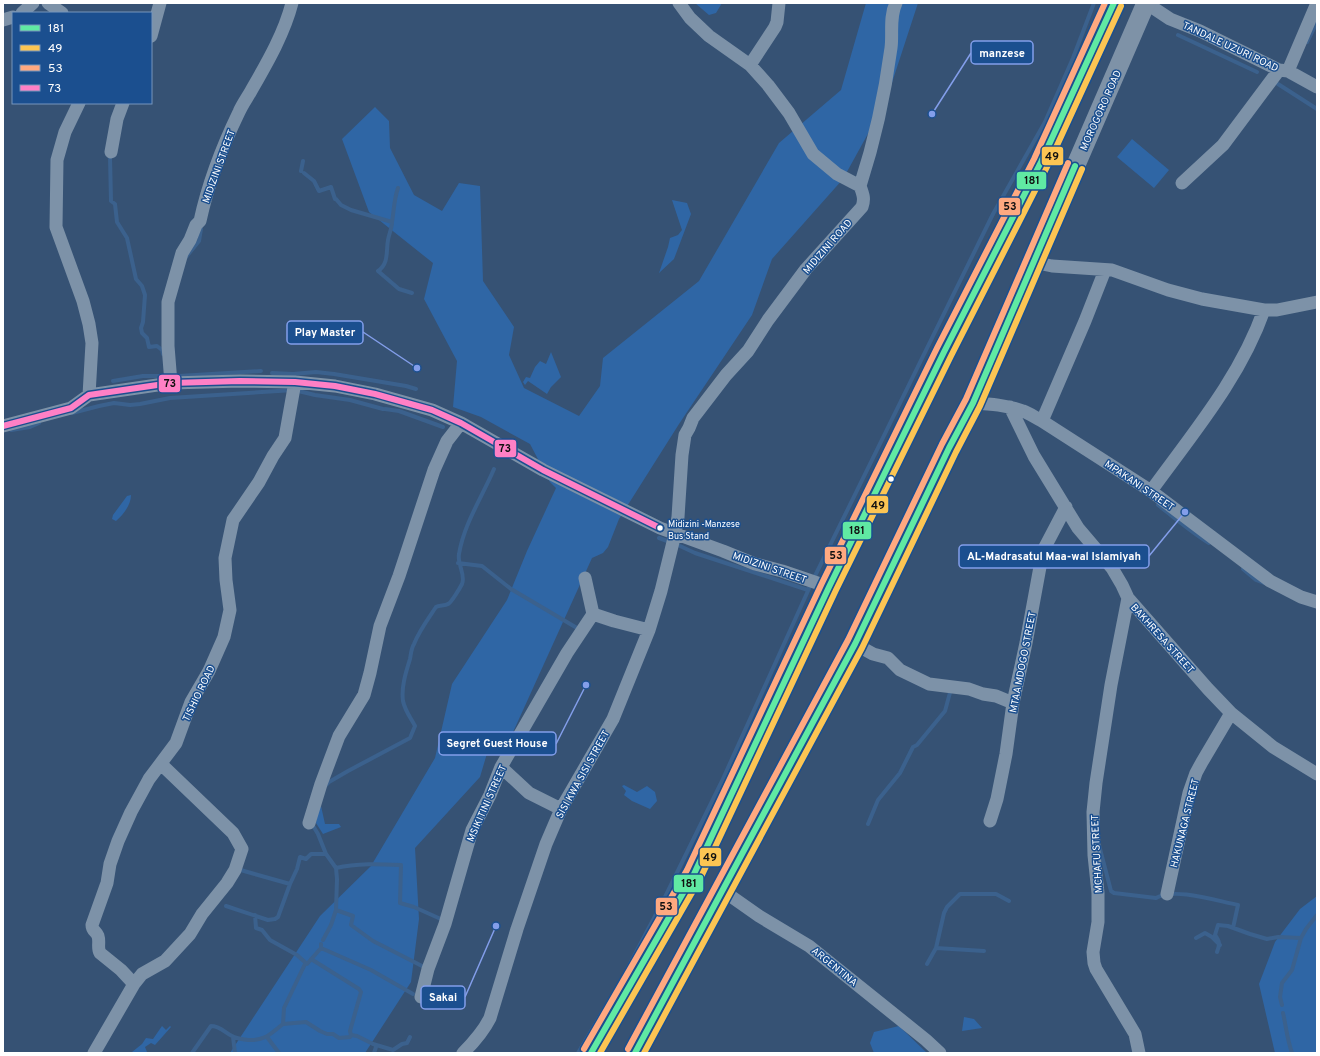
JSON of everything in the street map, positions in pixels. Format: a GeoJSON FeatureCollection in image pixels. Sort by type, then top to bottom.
{"type":"FeatureCollection","features":[{"type":"Feature","properties":{"kind":"highway"},"geometry":{"type":"LineString","coordinates":[[591,1053],[694,874],[829,587],[944,352],[1041,162],[1114,3]]}},
{"type":"Feature","properties":{"kind":"highway","name":"MOROGORO ROAD"},"geometry":{"type":"LineString","coordinates":[[635,1053],[855,644],[960,426],[973,403],[1146,3]]}},
{"type":"Feature","properties":{"kind":"street"},"geometry":{"type":"LineString","coordinates":[[23,12],[32,3]]}},
{"type":"Feature","properties":{"kind":"street"},"geometry":{"type":"LineString","coordinates":[[48,3],[61,12]]}},
{"type":"Feature","properties":{"kind":"street"},"geometry":{"type":"LineString","coordinates":[[152,32],[160,3]]}},
{"type":"Feature","properties":{"kind":"street","name":"MIDIZINI STREET"},"geometry":{"type":"LineString","coordinates":[[171,383],[168,346],[168,302],[182,253],[190,240],[196,225],[200,221],[209,186],[233,125],[269,58],[288,18],[292,3]]}},
{"type":"Feature","properties":{"kind":"street"},"geometry":{"type":"LineString","coordinates":[[679,3],[690,18],[709,36],[750,65],[768,85],[780,100],[814,154],[837,174],[860,186],[867,166],[881,108],[891,48],[893,10],[896,3]]}},
{"type":"Feature","properties":{"kind":"street"},"geometry":{"type":"LineString","coordinates":[[750,65],[775,27],[779,3]]}},
{"type":"Feature","properties":{"kind":"street","name":"TANDALE UZURI ROAD"},"geometry":{"type":"LineString","coordinates":[[1146,3],[1170,19],[1317,87]]}},
{"type":"Feature","properties":{"kind":"street"},"geometry":{"type":"LineString","coordinates":[[1182,183],[1223,145],[1283,71],[1317,3]]}},
{"type":"Feature","properties":{"kind":"street"},"geometry":{"type":"LineString","coordinates":[[78,104],[64,132],[57,160],[56,227],[83,301],[89,324],[92,343],[89,395]]}},
{"type":"Feature","properties":{"kind":"street"},"geometry":{"type":"LineString","coordinates":[[111,152],[117,120],[123,104]]}},
{"type":"Feature","properties":{"kind":"street","name":"MIDIZINI ROAD"},"geometry":{"type":"LineString","coordinates":[[675,534],[678,517],[682,455],[685,435],[694,418],[726,374],[748,351],[768,320],[806,269],[862,207],[864,195],[860,186]]}},
{"type":"Feature","properties":{"kind":"street"},"geometry":{"type":"LineString","coordinates":[[1033,262],[1052,266],[1112,270],[1168,290],[1202,299],[1264,310],[1283,309],[1317,302]]}},
{"type":"Feature","properties":{"kind":"street"},"geometry":{"type":"LineString","coordinates":[[1042,421],[1105,270]]}},
{"type":"Feature","properties":{"kind":"street"},"geometry":{"type":"LineString","coordinates":[[1151,491],[1213,408],[1239,365],[1256,332],[1264,310]]}},
{"type":"Feature","properties":{"kind":"street","name":"MIDIZINI STREET"},"geometry":{"type":"LineString","coordinates":[[3,426],[70,408],[89,395],[171,383],[240,381],[295,382],[335,386],[375,394],[432,410],[461,423],[549,473],[652,524],[755,564],[782,571],[829,587]]}},
{"type":"Feature","properties":{"kind":"street","name":"TISHIO ROAD"},"geometry":{"type":"LineString","coordinates":[[134,984],[121,970],[100,953],[98,950],[98,937],[92,929],[92,925],[107,882],[110,864],[131,812],[149,779],[176,743],[191,702],[209,671],[224,637],[230,610],[225,558],[234,520],[259,482],[272,456],[285,438],[295,382]]}},
{"type":"Feature","properties":{"kind":"street","name":"MPAKANI STREET"},"geometry":{"type":"LineString","coordinates":[[973,403],[1010,407],[1024,411],[1042,421],[1151,491],[1270,581],[1301,597],[1317,602]]}},
{"type":"Feature","properties":{"kind":"street","name":"BAKHRESA STREET"},"geometry":{"type":"LineString","coordinates":[[1010,407],[1034,456],[1078,528],[1112,568],[1128,598],[1231,713],[1273,747],[1317,774]]}},
{"type":"Feature","properties":{"kind":"street"},"geometry":{"type":"LineString","coordinates":[[309,823],[339,736],[364,694],[380,626],[402,569],[434,470],[447,441],[461,423]]}},
{"type":"Feature","properties":{"kind":"street","name":"MTAA MDOGO STREET"},"geometry":{"type":"LineString","coordinates":[[990,821],[997,799],[1013,703],[1042,556],[1045,547],[1066,507]]}},
{"type":"Feature","properties":{"kind":"street","name":"SISI KWA SISI STREET"},"geometry":{"type":"LineString","coordinates":[[463,1053],[480,1036],[490,1018],[517,929],[530,895],[546,844],[561,809],[613,719],[649,630],[661,591],[675,534]]}},
{"type":"Feature","properties":{"kind":"street"},"geometry":{"type":"LineString","coordinates":[[585,578],[593,614],[649,630]]}},
{"type":"Feature","properties":{"kind":"street","name":"MCHAFU STREET"},"geometry":{"type":"LineString","coordinates":[[1128,598],[1111,685],[1093,812],[1094,855],[1098,893],[1098,922],[1093,952],[1096,969],[1135,1034],[1139,1053]]}},
{"type":"Feature","properties":{"kind":"street","name":"MSIKITINI STREET"},"geometry":{"type":"LineString","coordinates":[[421,997],[428,969],[445,924],[472,830],[490,795],[501,768],[567,653],[593,614]]}},
{"type":"Feature","properties":{"kind":"street"},"geometry":{"type":"LineString","coordinates":[[855,644],[873,654],[888,658],[900,670],[930,684],[969,689],[983,694],[996,696],[1013,703]]}},
{"type":"Feature","properties":{"kind":"street","name":"HAKUNAGA STREET"},"geometry":{"type":"LineString","coordinates":[[1167,894],[1191,787],[1202,762],[1231,713]]}},
{"type":"Feature","properties":{"kind":"street"},"geometry":{"type":"LineString","coordinates":[[94,1053],[134,984],[142,974],[165,961],[190,934],[202,914],[227,883],[235,870],[242,849],[233,833],[161,764]]}},
{"type":"Feature","properties":{"kind":"street"},"geometry":{"type":"LineString","coordinates":[[501,768],[530,793],[561,809]]}},
{"type":"Feature","properties":{"kind":"street","name":"ARGENTINA"},"geometry":{"type":"LineString","coordinates":[[722,890],[759,916],[809,946],[926,1040],[940,1053]]}},
{"type":"Feature","properties":{"kind":"shaded area"},"geometry":{"type":"Polygon","coordinates":[[[695,3],[722,3],[716,13],[709,15],[695,3]]]}},
{"type":"Feature","properties":{"kind":"shaded area"},"geometry":{"type":"Polygon","coordinates":[[[866,3],[918,3],[886,101],[843,179],[772,259],[752,315],[679,424],[619,519],[608,547],[603,553],[592,558],[509,741],[491,740],[480,777],[415,848],[419,919],[411,982],[365,1053],[230,1053],[320,916],[371,866],[435,758],[452,684],[507,600],[527,551],[556,488],[550,482],[530,444],[481,417],[453,407],[457,361],[424,299],[433,263],[369,212],[342,139],[375,107],[389,121],[390,148],[414,195],[442,211],[459,183],[480,186],[483,281],[514,327],[509,355],[524,388],[579,416],[600,386],[603,358],[699,281],[779,143],[841,90],[866,3]]]}},
{"type":"Feature","properties":{"kind":"shaded area"},"geometry":{"type":"Polygon","coordinates":[[[1132,139],[1169,170],[1154,188],[1117,157],[1132,139]]]}},
{"type":"Feature","properties":{"kind":"shaded area"},"geometry":{"type":"Polygon","coordinates":[[[672,200],[687,203],[691,214],[674,259],[659,273],[670,238],[678,235],[682,230],[672,200]]]}},
{"type":"Feature","properties":{"kind":"shaded area"},"geometry":{"type":"Polygon","coordinates":[[[551,352],[561,377],[551,387],[547,394],[528,381],[525,385],[523,382],[526,377],[530,378],[535,367],[540,361],[546,364],[551,352]]]}},
{"type":"Feature","properties":{"kind":"shaded area"},"geometry":{"type":"Polygon","coordinates":[[[131,495],[130,502],[124,513],[116,521],[112,519],[113,515],[127,496],[131,495]]]}},
{"type":"Feature","properties":{"kind":"shaded area"},"geometry":{"type":"Polygon","coordinates":[[[624,785],[637,792],[647,786],[655,792],[657,801],[650,809],[632,801],[624,795],[626,791],[622,786],[624,785]]]}},
{"type":"Feature","properties":{"kind":"shaded area"},"geometry":{"type":"Polygon","coordinates":[[[319,797],[325,824],[339,824],[341,827],[323,834],[316,823],[319,797]]]}},
{"type":"Feature","properties":{"kind":"shaded area"},"geometry":{"type":"Polygon","coordinates":[[[1317,896],[1317,1053],[1275,1053],[1259,984],[1275,942],[1300,909],[1317,896]]]}},
{"type":"Feature","properties":{"kind":"shaded area"},"geometry":{"type":"Polygon","coordinates":[[[964,1017],[974,1019],[982,1028],[962,1031],[964,1017]]]}},
{"type":"Feature","properties":{"kind":"shaded area"},"geometry":{"type":"Polygon","coordinates":[[[162,1026],[166,1030],[170,1026],[171,1027],[155,1045],[151,1043],[145,1047],[147,1052],[132,1052],[142,1044],[146,1038],[153,1039],[162,1026]]]}},
{"type":"Feature","properties":{"kind":"shaded area"},"geometry":{"type":"Polygon","coordinates":[[[899,1026],[927,1053],[874,1053],[870,1043],[874,1032],[899,1026]]]}},
{"type":"Feature","properties":{"kind":"waterway"},"geometry":{"type":"LineString","coordinates":[[578,1053],[622,979],[665,897],[722,781],[812,582],[993,214],[1045,122],[1073,58],[1094,3]]}},
{"type":"Feature","properties":{"kind":"waterway"},"geometry":{"type":"LineString","coordinates":[[1307,42],[1317,22]]}},
{"type":"Feature","properties":{"kind":"waterway"},"geometry":{"type":"LineString","coordinates":[[1178,35],[1257,72]]}},
{"type":"Feature","properties":{"kind":"waterway"},"geometry":{"type":"LineString","coordinates":[[1278,84],[1317,109]]}},
{"type":"Feature","properties":{"kind":"waterway"},"geometry":{"type":"LineString","coordinates":[[108,153],[110,157],[111,201],[115,204],[117,222],[127,238],[136,279],[142,286],[145,295],[143,322],[141,328],[142,333],[147,338],[149,347],[157,346],[162,350],[163,354]]}},
{"type":"Feature","properties":{"kind":"waterway"},"geometry":{"type":"LineString","coordinates":[[301,171],[303,161]]}},
{"type":"Feature","properties":{"kind":"waterway"},"geometry":{"type":"LineString","coordinates":[[304,173],[314,181],[319,191],[331,187],[335,199],[341,205],[351,210],[392,222]]}},
{"type":"Feature","properties":{"kind":"waterway"},"geometry":{"type":"LineString","coordinates":[[398,188],[386,257],[384,265],[378,271],[399,289],[412,293]]}},
{"type":"Feature","properties":{"kind":"waterway"},"geometry":{"type":"LineString","coordinates":[[186,257],[199,241],[201,229]]}},
{"type":"Feature","properties":{"kind":"waterway"},"geometry":{"type":"LineString","coordinates":[[173,374],[179,376],[261,371]]}},
{"type":"Feature","properties":{"kind":"waterway"},"geometry":{"type":"LineString","coordinates":[[272,373],[293,374],[316,372],[406,386],[416,389]]}},
{"type":"Feature","properties":{"kind":"waterway"},"geometry":{"type":"LineString","coordinates":[[113,381],[143,376],[167,376],[166,375]]}},
{"type":"Feature","properties":{"kind":"waterway"},"geometry":{"type":"LineString","coordinates":[[72,413],[114,403],[130,405],[170,398],[294,390],[315,395],[350,400],[383,409]]}},
{"type":"Feature","properties":{"kind":"waterway"},"geometry":{"type":"LineString","coordinates":[[385,409],[399,411],[443,427]]}},
{"type":"Feature","properties":{"kind":"waterway"},"geometry":{"type":"LineString","coordinates":[[11,430],[30,427],[39,423]]}},
{"type":"Feature","properties":{"kind":"waterway"},"geometry":{"type":"LineString","coordinates":[[326,785],[348,771],[410,738],[415,726],[404,705],[403,690],[412,648],[421,630],[436,607],[447,605],[462,584],[463,577],[459,562],[461,543],[469,521],[494,469]]}},
{"type":"Feature","properties":{"kind":"waterway"},"geometry":{"type":"LineString","coordinates":[[1158,505],[1189,530],[1209,543]]}},
{"type":"Feature","properties":{"kind":"waterway"},"geometry":{"type":"LineString","coordinates":[[659,538],[670,543]]}},
{"type":"Feature","properties":{"kind":"waterway"},"geometry":{"type":"LineString","coordinates":[[680,546],[695,553],[808,590]]}},
{"type":"Feature","properties":{"kind":"waterway"},"geometry":{"type":"LineString","coordinates":[[458,563],[482,566],[511,589],[577,628]]}},
{"type":"Feature","properties":{"kind":"waterway"},"geometry":{"type":"LineString","coordinates":[[1243,569],[1256,580],[1264,583]]}},
{"type":"Feature","properties":{"kind":"waterway"},"geometry":{"type":"LineString","coordinates":[[868,824],[878,800],[900,773],[913,747],[917,745],[945,711],[951,689]]}},
{"type":"Feature","properties":{"kind":"waterway"},"geometry":{"type":"LineString","coordinates":[[312,824],[318,834],[326,854],[336,868],[336,910],[331,925],[323,940]]}},
{"type":"Feature","properties":{"kind":"waterway"},"geometry":{"type":"LineString","coordinates":[[1099,845],[1111,891],[1114,893],[1156,898],[1164,895],[1184,894],[1238,905],[1233,928]]}},
{"type":"Feature","properties":{"kind":"waterway"},"geometry":{"type":"LineString","coordinates":[[237,869],[290,884],[297,869],[300,857],[306,859],[311,854],[326,854]]}},
{"type":"Feature","properties":{"kind":"waterway"},"geometry":{"type":"LineString","coordinates":[[336,868],[376,864],[401,865],[400,903],[414,907],[443,920]]}},
{"type":"Feature","properties":{"kind":"waterway"},"geometry":{"type":"LineString","coordinates":[[226,906],[268,920],[275,919],[278,917],[290,884]]}},
{"type":"Feature","properties":{"kind":"waterway"},"geometry":{"type":"LineString","coordinates":[[927,964],[936,948],[944,913],[947,907],[960,894],[996,894],[1009,901]]}},
{"type":"Feature","properties":{"kind":"waterway"},"geometry":{"type":"LineString","coordinates":[[336,910],[353,916],[351,925],[373,941],[422,966]]}},
{"type":"Feature","properties":{"kind":"waterway"},"geometry":{"type":"LineString","coordinates":[[255,915],[256,928],[262,930],[270,940],[297,955],[307,964]]}},
{"type":"Feature","properties":{"kind":"waterway"},"geometry":{"type":"LineString","coordinates":[[1282,1005],[1280,997],[1282,983],[1292,970],[1301,938],[1317,915]]}},
{"type":"Feature","properties":{"kind":"waterway"},"geometry":{"type":"LineString","coordinates":[[1217,952],[1219,943],[1215,935],[1218,925],[1228,926],[1267,939],[1278,937],[1301,938]]}},
{"type":"Feature","properties":{"kind":"waterway"},"geometry":{"type":"LineString","coordinates":[[1196,938],[1205,933],[1212,937],[1220,945]]}},
{"type":"Feature","properties":{"kind":"waterway"},"geometry":{"type":"LineString","coordinates":[[192,1053],[211,1026],[219,1028],[236,1038],[254,1040],[271,1034],[283,1024],[284,1008],[305,964],[307,964],[321,948],[321,944]]}},
{"type":"Feature","properties":{"kind":"waterway"},"geometry":{"type":"LineString","coordinates":[[321,948],[371,970],[413,994]]}},
{"type":"Feature","properties":{"kind":"waterway"},"geometry":{"type":"LineString","coordinates":[[936,948],[984,951]]}},
{"type":"Feature","properties":{"kind":"waterway"},"geometry":{"type":"LineString","coordinates":[[311,959],[359,989],[361,992],[350,1031],[351,1035],[393,1050],[402,1044],[407,1043],[410,1037]]}},
{"type":"Feature","properties":{"kind":"waterway"},"geometry":{"type":"LineString","coordinates":[[1283,1013],[1292,1053]]}},
{"type":"Feature","properties":{"kind":"waterway"},"geometry":{"type":"LineString","coordinates":[[283,1024],[306,1022],[320,1031],[327,1034],[333,1034],[339,1038],[350,1037],[351,1035]]}},
{"type":"Feature","properties":{"kind":"waterway"},"geometry":{"type":"LineString","coordinates":[[233,1037],[235,1053]]}},
{"type":"Feature","properties":{"kind":"waterway"},"geometry":{"type":"LineString","coordinates":[[267,1037],[279,1053]]}},
{"type":"Feature","properties":{"kind":"waterway"},"geometry":{"type":"LineString","coordinates":[[374,1053],[376,1047]]}},
{"type":"Feature","properties":{"kind":"transit line","name":"53"},"geometry":{"type":"LineString","coordinates":[[584,1049],[687,870],[822,583],[937,348],[1034,159],[1105,3]]}},
{"type":"Feature","properties":{"kind":"transit line","name":"181"},"geometry":{"type":"LineString","coordinates":[[591,1053],[694,874],[829,587],[944,352],[1041,162],[1114,3]]}},
{"type":"Feature","properties":{"kind":"transit line","name":"49"},"geometry":{"type":"LineString","coordinates":[[600,1053],[701,877],[836,590],[951,356],[1048,165],[1121,6]]}},
{"type":"Feature","properties":{"kind":"transit line","name":"53"},"geometry":{"type":"LineString","coordinates":[[628,1049],[848,640],[942,444],[966,399],[1068,163]]}},
{"type":"Feature","properties":{"kind":"transit line","name":"181"},"geometry":{"type":"LineString","coordinates":[[635,1053],[855,644],[949,448],[973,403],[1075,166]]}},
{"type":"Feature","properties":{"kind":"transit line","name":"49"},"geometry":{"type":"LineString","coordinates":[[644,1053],[862,648],[956,452],[980,406],[1082,169]]}},
{"type":"Feature","properties":{"kind":"transit line","name":"73"},"geometry":{"type":"LineString","coordinates":[[3,426],[71,408],[89,395],[171,383],[240,381],[295,382],[335,386],[375,394],[432,410],[461,423],[543,470],[660,528]]}},
{"type":"Feature","properties":{"kind":"place","name":"manzese"},"geometry":{"type":"Point","coordinates":[932,114]}},
{"type":"Feature","properties":{"kind":"place","name":"Play Master"},"geometry":{"type":"Point","coordinates":[417,368]}},
{"type":"Feature","properties":{"kind":"place","name":"AL-Madrasatul Maa-wal Islamiyah"},"geometry":{"type":"Point","coordinates":[1185,512]}},
{"type":"Feature","properties":{"kind":"place","name":"Midizini -Manzese Bus Stand"},"geometry":{"type":"Point","coordinates":[660,528]}},
{"type":"Feature","properties":{"kind":"place","name":"Segret Guest House"},"geometry":{"type":"Point","coordinates":[586,685]}},
{"type":"Feature","properties":{"kind":"place","name":"Sakai"},"geometry":{"type":"Point","coordinates":[496,926]}}]}
